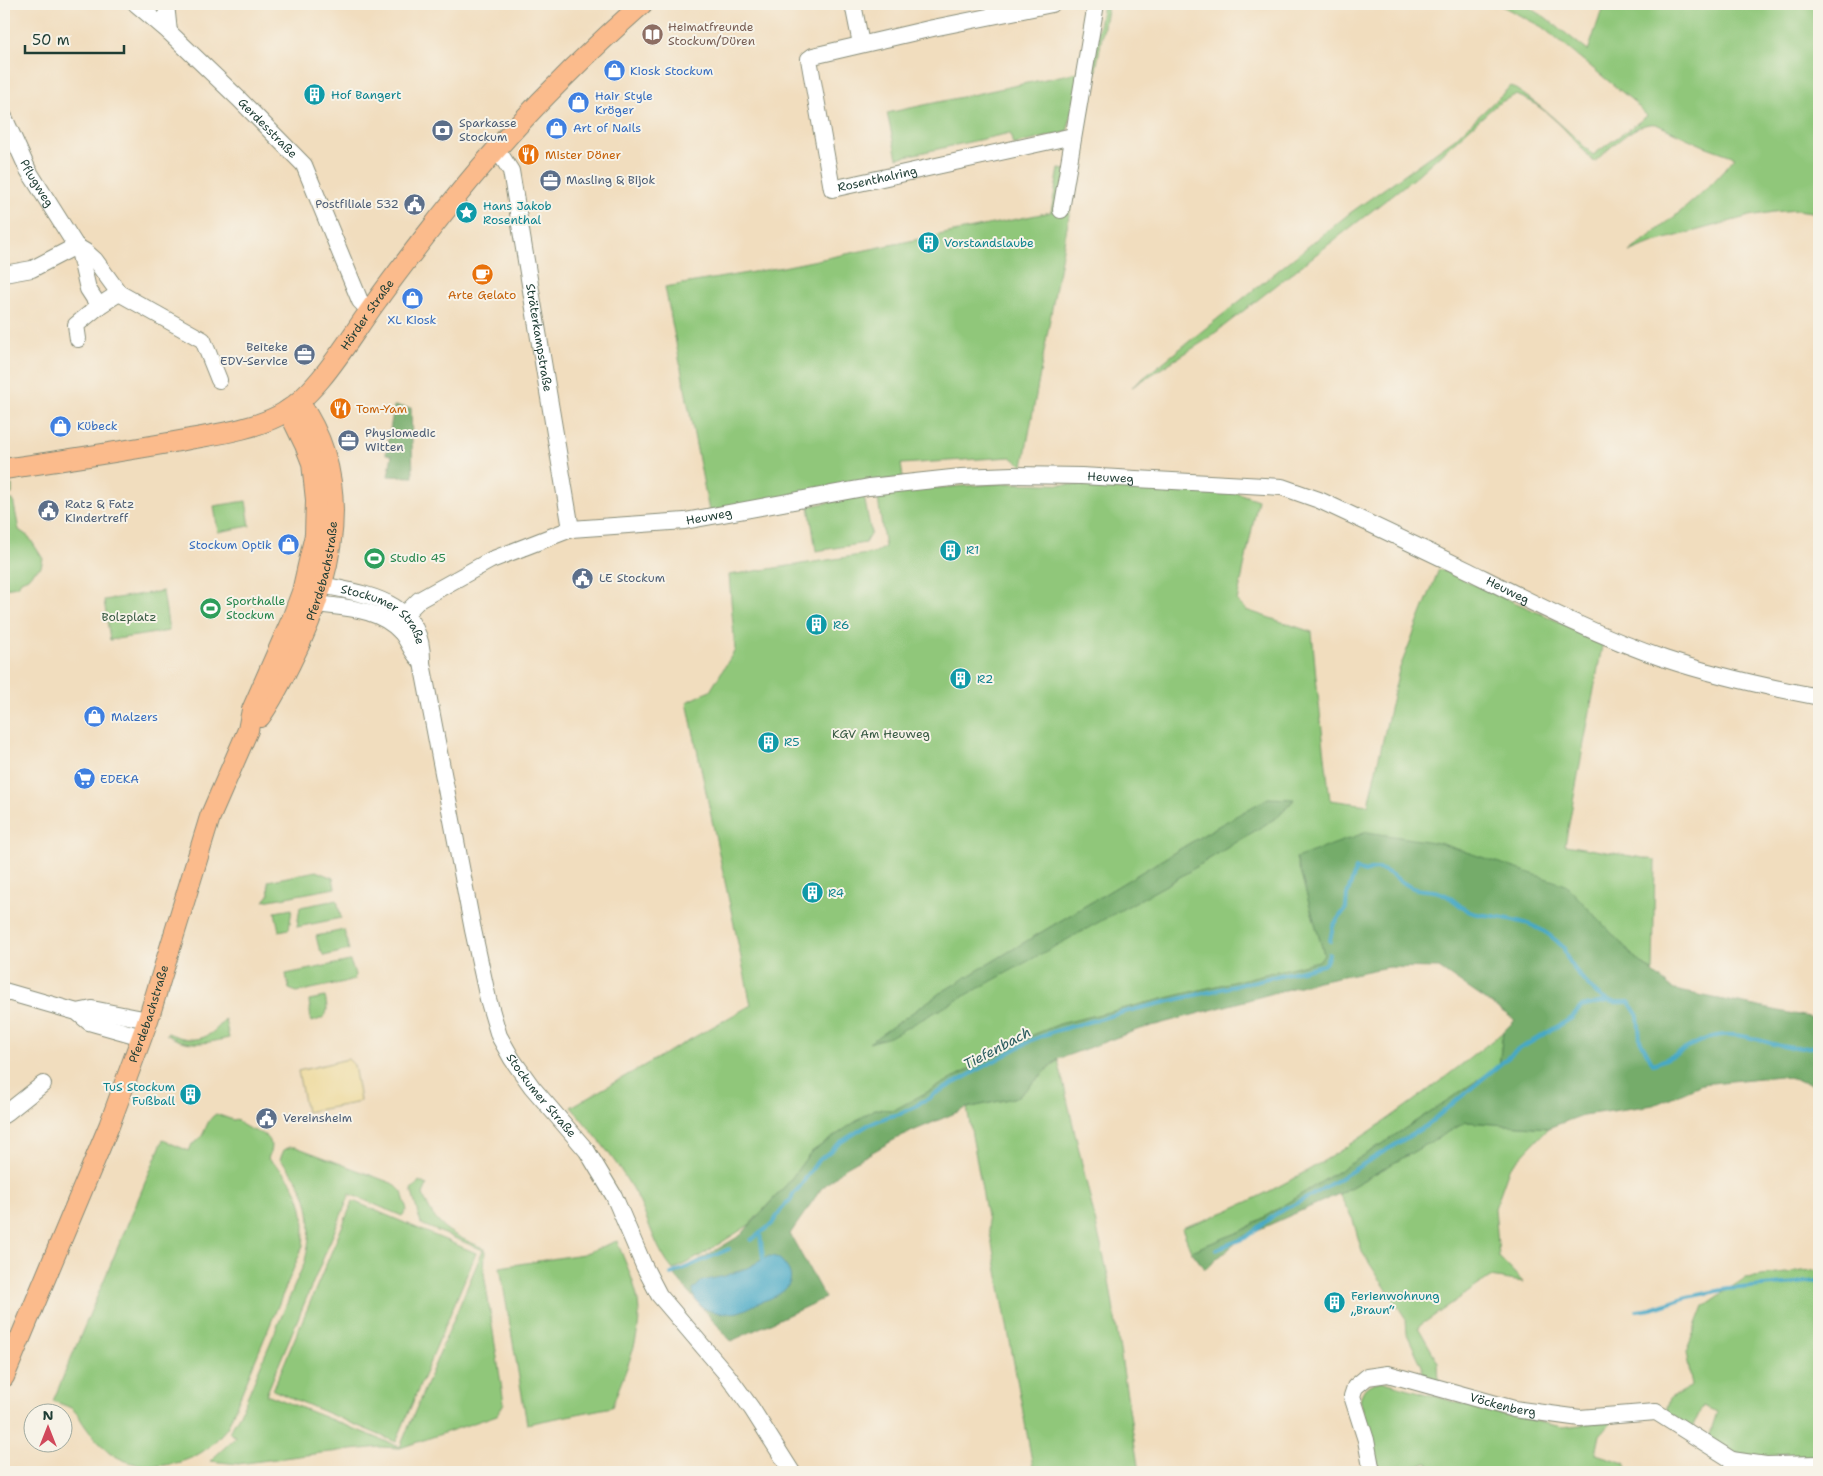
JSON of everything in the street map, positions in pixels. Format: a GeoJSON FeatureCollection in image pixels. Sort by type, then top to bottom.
{"type":"FeatureCollection","features":[{"type":"Feature","properties":{"kind":"main road","name":"Hörder Straße"},"geometry":{"type":"LineString","coordinates":[[4,469],[102,455],[236,430],[270,420],[294,406],[341,352],[442,215],[497,149],[573,69],[642,4]]}},
{"type":"Feature","properties":{"kind":"main road","name":"Pferdebachstraße"},"geometry":{"type":"LineString","coordinates":[[294,406],[311,419],[329,469],[333,490],[333,526],[329,556],[322,585]]}},
{"type":"Feature","properties":{"kind":"main road","name":"Pferdebachstraße"},"geometry":{"type":"LineString","coordinates":[[4,1377],[109,1126],[145,1028],[210,817],[248,730],[252,710],[292,619],[309,598],[316,500],[312,463],[302,438],[294,406]]}},
{"type":"Feature","properties":{"kind":"main road"},"geometry":{"type":"LineString","coordinates":[[309,598],[322,585]]}},
{"type":"Feature","properties":{"kind":"street","name":"Gerdesstraße"},"geometry":{"type":"LineString","coordinates":[[136,4],[169,32],[239,99],[304,165],[360,301],[370,311]]}},
{"type":"Feature","properties":{"kind":"street"},"geometry":{"type":"LineString","coordinates":[[166,4],[169,32]]}},
{"type":"Feature","properties":{"kind":"street"},"geometry":{"type":"LineString","coordinates":[[853,4],[861,44]]}},
{"type":"Feature","properties":{"kind":"street","name":"Rosenthalring"},"geometry":{"type":"LineString","coordinates":[[1052,4],[861,44],[813,56],[810,59],[832,189],[1073,136]]}},
{"type":"Feature","properties":{"kind":"street"},"geometry":{"type":"LineString","coordinates":[[1061,210],[1096,4]]}},
{"type":"Feature","properties":{"kind":"street","name":"Pflugweg"},"geometry":{"type":"LineString","coordinates":[[4,117],[28,170],[76,246],[88,289],[99,306]]}},
{"type":"Feature","properties":{"kind":"street","name":"Sträterkampstraße"},"geometry":{"type":"LineString","coordinates":[[497,149],[511,171],[571,529]]}},
{"type":"Feature","properties":{"kind":"street"},"geometry":{"type":"LineString","coordinates":[[4,274],[32,269],[76,246]]}},
{"type":"Feature","properties":{"kind":"street","name":"Pflugweg"},"geometry":{"type":"LineString","coordinates":[[76,246],[95,260],[119,293],[203,340],[219,380]]}},
{"type":"Feature","properties":{"kind":"street"},"geometry":{"type":"LineString","coordinates":[[78,339],[76,325],[99,306],[119,293]]}},
{"type":"Feature","properties":{"kind":"street","name":"Heuweg"},"geometry":{"type":"LineString","coordinates":[[405,614],[419,600],[491,560],[571,529],[685,521],[869,487],[961,478],[1013,475],[1081,476],[1282,487],[1319,500],[1615,640],[1707,672],[1756,685],[1819,696]]}},
{"type":"Feature","properties":{"kind":"street","name":"Stockumer Straße"},"geometry":{"type":"LineString","coordinates":[[322,585],[374,597],[405,614],[419,633],[423,651],[422,663],[475,939],[488,999],[499,1036],[512,1059],[532,1087],[587,1152],[614,1196],[644,1266],[659,1295],[728,1376],[752,1409],[792,1472]]}},
{"type":"Feature","properties":{"kind":"street","name":"Stockumer Straße"},"geometry":{"type":"LineString","coordinates":[[309,598],[363,610],[390,622],[401,632],[415,657],[422,663]]}},
{"type":"Feature","properties":{"kind":"street"},"geometry":{"type":"LineString","coordinates":[[401,632],[405,614]]}},
{"type":"Feature","properties":{"kind":"street"},"geometry":{"type":"LineString","coordinates":[[4,991],[77,1012],[89,1022],[145,1028]]}},
{"type":"Feature","properties":{"kind":"street"},"geometry":{"type":"LineString","coordinates":[[4,1115],[43,1084]]}},
{"type":"Feature","properties":{"kind":"street","name":"Vöckenberg"},"geometry":{"type":"LineString","coordinates":[[1372,1472],[1366,1440],[1352,1396],[1355,1387],[1367,1376],[1378,1374],[1388,1374],[1523,1410],[1580,1418],[1656,1412],[1732,1466],[1819,1464]]}},
{"type":"Feature","properties":{"kind":"green space"},"geometry":{"type":"Polygon","coordinates":[[[1103,4],[1108,4],[1023,466],[1011,457],[901,464],[903,477],[709,511],[665,287],[783,267],[1051,212],[1059,169],[1072,171],[1103,4]]]}},
{"type":"Feature","properties":{"kind":"green space"},"geometry":{"type":"Polygon","coordinates":[[[1498,4],[1524,4],[1545,17],[1588,51],[1604,4],[1819,4],[1819,213],[1797,210],[1750,216],[1651,243],[1629,252],[1698,196],[1724,171],[1735,157],[1704,146],[1656,124],[1648,124],[1631,131],[1594,162],[1547,113],[1537,105],[1515,95],[1497,104],[1414,178],[1206,340],[1132,387],[1350,213],[1454,139],[1511,86],[1544,110],[1593,155],[1647,116],[1633,101],[1542,27],[1498,4]]]}},
{"type":"Feature","properties":{"kind":"green space"},"geometry":{"type":"Polygon","coordinates":[[[1083,71],[1067,132],[1013,145],[1010,133],[897,158],[887,113],[1083,71]]]}},
{"type":"Feature","properties":{"kind":"green space"},"geometry":{"type":"Polygon","coordinates":[[[394,406],[411,408],[413,477],[388,476],[392,455],[386,454],[394,406]]]}},
{"type":"Feature","properties":{"kind":"green space","name":"KGV Am Heuweg"},"geometry":{"type":"Polygon","coordinates":[[[1008,483],[1119,486],[1238,493],[1258,500],[1237,601],[1246,610],[1312,632],[1330,800],[1368,805],[1399,670],[1439,569],[1603,641],[1565,845],[1655,860],[1653,972],[1634,957],[1296,858],[1324,954],[1320,961],[1060,1024],[1033,1035],[894,1110],[874,1109],[810,1153],[788,1183],[749,1225],[700,1256],[673,1270],[662,1254],[639,1201],[624,1176],[571,1107],[751,1005],[687,702],[710,691],[735,650],[729,575],[874,553],[885,547],[877,492],[1008,483]],[[1294,800],[1220,825],[940,993],[871,1042],[1170,883],[1279,816],[1294,800]]]}},
{"type":"Feature","properties":{"kind":"green space"},"geometry":{"type":"Polygon","coordinates":[[[12,485],[12,494],[8,495],[8,500],[13,500],[19,530],[29,537],[43,559],[41,567],[28,578],[21,581],[18,586],[4,588],[4,486],[12,485]]]}},
{"type":"Feature","properties":{"kind":"green space"},"geometry":{"type":"Polygon","coordinates":[[[864,496],[871,533],[865,543],[816,551],[809,506],[864,496]]]}},
{"type":"Feature","properties":{"kind":"green space"},"geometry":{"type":"Polygon","coordinates":[[[246,501],[250,526],[218,532],[214,506],[246,501]]]}},
{"type":"Feature","properties":{"kind":"green space","name":"Bolzplatz"},"geometry":{"type":"Polygon","coordinates":[[[163,591],[169,631],[110,640],[104,600],[163,591]]]}},
{"type":"Feature","properties":{"kind":"green space"},"geometry":{"type":"Polygon","coordinates":[[[1268,798],[1294,799],[1279,816],[1170,883],[890,1037],[869,1043],[940,993],[1268,798]]]}},
{"type":"Feature","properties":{"kind":"green space"},"geometry":{"type":"Polygon","coordinates":[[[1367,832],[1439,843],[1566,885],[1634,957],[1674,990],[1819,1019],[1819,1086],[1780,1076],[1702,1084],[1654,1105],[1583,1115],[1548,1128],[1466,1122],[1339,1194],[1244,1236],[1205,1269],[1191,1251],[1242,1231],[1371,1151],[1499,1066],[1503,1032],[1515,1020],[1439,968],[1388,967],[1318,981],[1137,1030],[1058,1059],[1018,1097],[967,1108],[901,1136],[846,1167],[821,1189],[790,1234],[825,1298],[731,1341],[674,1275],[741,1235],[788,1183],[810,1153],[874,1109],[894,1110],[1033,1035],[1060,1024],[1319,961],[1324,954],[1296,858],[1367,832]]]}},
{"type":"Feature","properties":{"kind":"green space"},"geometry":{"type":"Polygon","coordinates":[[[316,871],[333,878],[335,888],[264,901],[269,895],[268,881],[316,871]]]}},
{"type":"Feature","properties":{"kind":"green space"},"geometry":{"type":"Polygon","coordinates":[[[337,900],[341,918],[297,927],[300,907],[337,900]]]}},
{"type":"Feature","properties":{"kind":"green space"},"geometry":{"type":"Polygon","coordinates":[[[292,909],[289,929],[279,931],[275,912],[292,909]]]}},
{"type":"Feature","properties":{"kind":"green space"},"geometry":{"type":"Polygon","coordinates":[[[344,930],[349,950],[324,956],[319,948],[316,936],[344,930]]]}},
{"type":"Feature","properties":{"kind":"green space"},"geometry":{"type":"Polygon","coordinates":[[[350,961],[355,974],[354,980],[297,992],[289,989],[286,974],[350,961]]]}},
{"type":"Feature","properties":{"kind":"green space"},"geometry":{"type":"Polygon","coordinates":[[[325,997],[326,1014],[321,1019],[311,1022],[309,1000],[325,997]]]}},
{"type":"Feature","properties":{"kind":"green space"},"geometry":{"type":"Polygon","coordinates":[[[225,1019],[229,1038],[205,1043],[189,1043],[166,1034],[185,1039],[200,1038],[213,1032],[225,1019]]]}},
{"type":"Feature","properties":{"kind":"green space"},"geometry":{"type":"Polygon","coordinates":[[[1503,1032],[1499,1066],[1371,1151],[1242,1231],[1191,1251],[1182,1228],[1226,1211],[1311,1169],[1390,1117],[1503,1032]]]}},
{"type":"Feature","properties":{"kind":"green space"},"geometry":{"type":"Polygon","coordinates":[[[1058,1060],[1109,1280],[1139,1472],[1034,1472],[967,1108],[1018,1097],[1058,1060]]]}},
{"type":"Feature","properties":{"kind":"green space"},"geometry":{"type":"Polygon","coordinates":[[[216,1114],[233,1120],[236,1119],[242,1125],[267,1137],[271,1149],[268,1159],[287,1177],[299,1197],[304,1220],[303,1246],[227,1428],[206,1450],[192,1458],[168,1465],[142,1465],[118,1458],[108,1451],[90,1433],[72,1409],[72,1404],[61,1404],[53,1401],[163,1140],[189,1151],[192,1144],[201,1137],[212,1117],[216,1114]]]}},
{"type":"Feature","properties":{"kind":"green space"},"geometry":{"type":"Polygon","coordinates":[[[1466,1122],[1548,1128],[1509,1169],[1495,1208],[1499,1257],[1523,1282],[1490,1277],[1418,1327],[1438,1362],[1439,1383],[1421,1378],[1422,1366],[1407,1334],[1406,1319],[1362,1252],[1353,1220],[1339,1194],[1466,1122]]]}},
{"type":"Feature","properties":{"kind":"green space"},"geometry":{"type":"Polygon","coordinates":[[[296,1147],[394,1184],[402,1192],[407,1210],[402,1216],[350,1194],[266,1395],[400,1447],[483,1250],[421,1224],[411,1189],[419,1181],[427,1185],[423,1194],[439,1223],[462,1239],[483,1248],[485,1251],[484,1273],[504,1403],[497,1415],[400,1448],[381,1447],[238,1464],[210,1461],[236,1437],[229,1432],[240,1414],[305,1261],[310,1231],[308,1206],[298,1182],[280,1159],[284,1150],[296,1147]]]}},
{"type":"Feature","properties":{"kind":"green space"},"geometry":{"type":"Polygon","coordinates":[[[353,1201],[476,1253],[396,1442],[273,1390],[353,1201]]]}},
{"type":"Feature","properties":{"kind":"green space"},"geometry":{"type":"Polygon","coordinates":[[[617,1241],[634,1284],[638,1302],[639,1323],[634,1348],[612,1407],[527,1424],[500,1267],[583,1254],[617,1241]]]}},
{"type":"Feature","properties":{"kind":"green space"},"geometry":{"type":"Polygon","coordinates":[[[1819,1269],[1819,1472],[1739,1472],[1738,1465],[1730,1448],[1717,1445],[1709,1437],[1717,1412],[1703,1406],[1691,1430],[1665,1414],[1670,1398],[1692,1386],[1686,1352],[1704,1306],[1745,1278],[1819,1269]]]}},
{"type":"Feature","properties":{"kind":"green space"},"geometry":{"type":"Polygon","coordinates":[[[1381,1381],[1491,1412],[1563,1427],[1612,1421],[1600,1435],[1596,1454],[1624,1463],[1630,1472],[1432,1472],[1429,1463],[1380,1472],[1360,1400],[1367,1387],[1381,1381]]]}},
{"type":"Feature","properties":{"kind":"sand"},"geometry":{"type":"Polygon","coordinates":[[[348,1059],[354,1065],[360,1100],[356,1103],[306,1112],[298,1071],[348,1059]]]}},
{"type":"Feature","properties":{"kind":"water"},"geometry":{"type":"Polygon","coordinates":[[[769,1256],[783,1263],[791,1278],[786,1288],[775,1296],[738,1312],[724,1313],[703,1307],[694,1297],[693,1290],[702,1281],[725,1276],[747,1268],[769,1256]]]}},
{"type":"Feature","properties":{"kind":"waterway","name":"Tiefenbach"},"geometry":{"type":"LineString","coordinates":[[1330,941],[1333,926],[1346,908],[1347,895],[1356,869],[1365,872],[1371,869],[1383,870],[1413,888],[1443,894],[1470,912],[1523,922],[1548,934],[1564,948],[1575,970],[1597,993],[1609,1001],[1629,1002],[1638,1016],[1640,1040],[1653,1064],[1706,1039],[1724,1035],[1743,1036],[1787,1047],[1819,1046]]}},
{"type":"Feature","properties":{"kind":"waterway","name":"Tiefenbach"},"geometry":{"type":"LineString","coordinates":[[751,1240],[772,1224],[817,1162],[841,1142],[868,1125],[900,1114],[916,1106],[1032,1040],[1055,1031],[1128,1011],[1323,965],[1329,954]]}},
{"type":"Feature","properties":{"kind":"waterway"},"geometry":{"type":"LineString","coordinates":[[1216,1249],[1245,1238],[1277,1213],[1309,1197],[1426,1126],[1516,1051],[1572,1018],[1581,1007],[1607,1001]]}},
{"type":"Feature","properties":{"kind":"waterway"},"geometry":{"type":"LineString","coordinates":[[760,1233],[763,1259]]}},
{"type":"Feature","properties":{"kind":"waterway","name":"Tiefenbach"},"geometry":{"type":"LineString","coordinates":[[671,1274],[729,1249]]}},
{"type":"Feature","properties":{"kind":"waterway"},"geometry":{"type":"LineString","coordinates":[[1637,1311],[1652,1309],[1687,1297],[1728,1289],[1819,1281]]}},
{"type":"Feature","properties":{"kind":"place","name":"Heimatfreunde Stockum/Düren"},"geometry":{"type":"Point","coordinates":[652,34]}},
{"type":"Feature","properties":{"kind":"place","name":"Kiosk Stockum"},"geometry":{"type":"Point","coordinates":[614,71]}},
{"type":"Feature","properties":{"kind":"place","name":"Hof Bangert"},"geometry":{"type":"Point","coordinates":[315,95]}},
{"type":"Feature","properties":{"kind":"place","name":"Hair Style Kröger"},"geometry":{"type":"Point","coordinates":[579,103]}},
{"type":"Feature","properties":{"kind":"place","name":"Art of Nails"},"geometry":{"type":"Point","coordinates":[557,128]}},
{"type":"Feature","properties":{"kind":"place","name":"Sparkasse Stockum"},"geometry":{"type":"Point","coordinates":[443,130]}},
{"type":"Feature","properties":{"kind":"place","name":"Mister Döner"},"geometry":{"type":"Point","coordinates":[529,155]}},
{"type":"Feature","properties":{"kind":"place","name":"Masling & Bijok"},"geometry":{"type":"Point","coordinates":[550,180]}},
{"type":"Feature","properties":{"kind":"place","name":"Postfiliale 532"},"geometry":{"type":"Point","coordinates":[415,204]}},
{"type":"Feature","properties":{"kind":"place","name":"Hans Jakob Rosenthal"},"geometry":{"type":"Point","coordinates":[467,213]}},
{"type":"Feature","properties":{"kind":"place","name":"Vorstandslaube"},"geometry":{"type":"Point","coordinates":[928,243]}},
{"type":"Feature","properties":{"kind":"place","name":"Arte Gelato"},"geometry":{"type":"Point","coordinates":[482,274]}},
{"type":"Feature","properties":{"kind":"place","name":"XL Kiosk"},"geometry":{"type":"Point","coordinates":[412,299]}},
{"type":"Feature","properties":{"kind":"place","name":"Beiteke EDV-Service"},"geometry":{"type":"Point","coordinates":[304,354]}},
{"type":"Feature","properties":{"kind":"place","name":"Tom-Yam"},"geometry":{"type":"Point","coordinates":[340,409]}},
{"type":"Feature","properties":{"kind":"place","name":"Kübeck"},"geometry":{"type":"Point","coordinates":[61,426]}},
{"type":"Feature","properties":{"kind":"place","name":"Physiomedic Witten"},"geometry":{"type":"Point","coordinates":[349,440]}},
{"type":"Feature","properties":{"kind":"place","name":"Ratz & Fatz Kindertreff"},"geometry":{"type":"Point","coordinates":[49,511]}},
{"type":"Feature","properties":{"kind":"place","name":"Stockum Optik"},"geometry":{"type":"Point","coordinates":[288,545]}},
{"type":"Feature","properties":{"kind":"place","name":"R1"},"geometry":{"type":"Point","coordinates":[950,550]}},
{"type":"Feature","properties":{"kind":"place","name":"Studio 45"},"geometry":{"type":"Point","coordinates":[374,558]}},
{"type":"Feature","properties":{"kind":"place","name":"LE Stockum"},"geometry":{"type":"Point","coordinates":[583,578]}},
{"type":"Feature","properties":{"kind":"place","name":"Sporthalle Stockum"},"geometry":{"type":"Point","coordinates":[210,608]}},
{"type":"Feature","properties":{"kind":"place","name":"R6"},"geometry":{"type":"Point","coordinates":[817,625]}},
{"type":"Feature","properties":{"kind":"place","name":"R2"},"geometry":{"type":"Point","coordinates":[961,679]}},
{"type":"Feature","properties":{"kind":"place","name":"Malzers"},"geometry":{"type":"Point","coordinates":[95,717]}},
{"type":"Feature","properties":{"kind":"place","name":"R5"},"geometry":{"type":"Point","coordinates":[768,742]}},
{"type":"Feature","properties":{"kind":"place","name":"EDEKA"},"geometry":{"type":"Point","coordinates":[84,779]}},
{"type":"Feature","properties":{"kind":"place","name":"R4"},"geometry":{"type":"Point","coordinates":[812,893]}},
{"type":"Feature","properties":{"kind":"place","name":"TuS Stockum Fußball"},"geometry":{"type":"Point","coordinates":[191,1094]}},
{"type":"Feature","properties":{"kind":"place","name":"Vereinsheim"},"geometry":{"type":"Point","coordinates":[267,1118]}},
{"type":"Feature","properties":{"kind":"place","name":"Ferienwohnung „Braun“"},"geometry":{"type":"Point","coordinates":[1335,1303]}}]}
